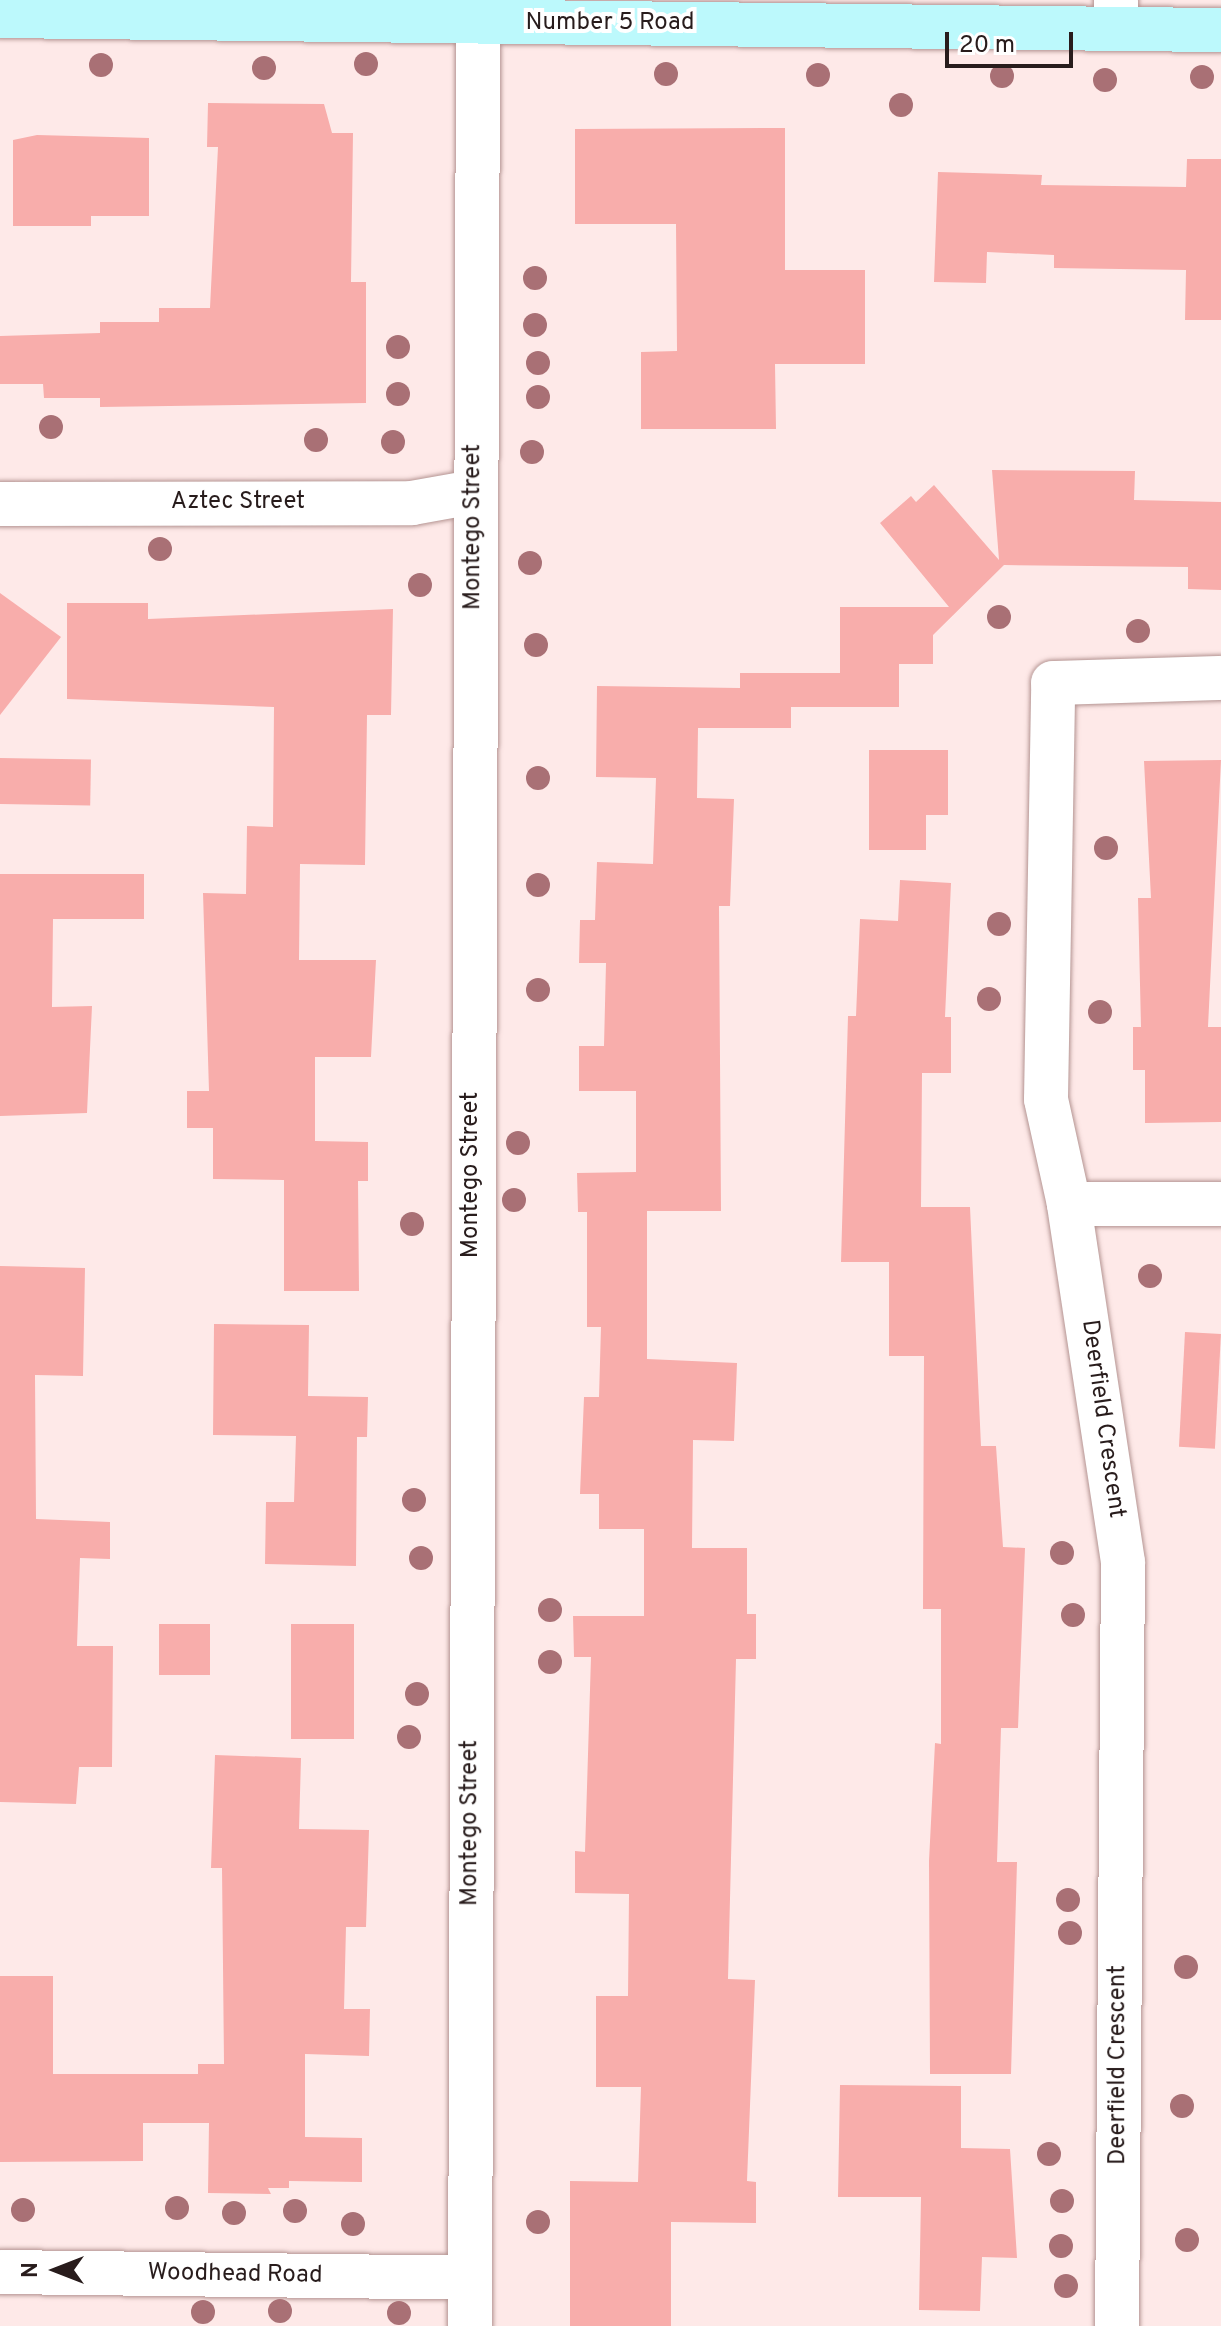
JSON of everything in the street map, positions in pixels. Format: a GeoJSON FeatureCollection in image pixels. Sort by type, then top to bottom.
{"type":"FeatureCollection","features":[{"type":"Feature","properties":{"kind":"main road","name":"Number 5 Road"},"geometry":{"type":"LineString","coordinates":[[0,16],[478,23],[1116,15],[1221,30]]}},
{"type":"Feature","properties":{"kind":"street","name":"Montego Street"},"geometry":{"type":"LineString","coordinates":[[470,2326],[478,23]]}},
{"type":"Feature","properties":{"kind":"street","name":"Aztec Street"},"geometry":{"type":"LineString","coordinates":[[0,504],[412,503],[474,492]]}},
{"type":"Feature","properties":{"kind":"street","name":"Deerfield Crescent"},"geometry":{"type":"LineString","coordinates":[[1117,2326],[1123,1562],[1069,1204],[1046,1099],[1053,683],[1221,678]]}},
{"type":"Feature","properties":{"kind":"street"},"geometry":{"type":"LineString","coordinates":[[1069,1204],[1221,1204]]}},
{"type":"Feature","properties":{"kind":"street","name":"Woodhead Road"},"geometry":{"type":"LineString","coordinates":[[0,2272],[470,2278]]}},
{"type":"Feature","properties":{"kind":"building"},"geometry":{"type":"Polygon","coordinates":[[[208,103],[324,104],[332,133],[353,133],[351,282],[366,282],[366,403],[100,407],[100,398],[44,398],[43,384],[0,384],[0,336],[100,333],[100,322],[159,322],[159,308],[210,308],[218,147],[207,147],[208,103]]]}},
{"type":"Feature","properties":{"kind":"building"},"geometry":{"type":"Polygon","coordinates":[[[785,128],[785,270],[865,270],[865,364],[775,364],[776,429],[641,429],[641,352],[677,351],[676,224],[575,224],[575,129],[785,128]]]}},
{"type":"Feature","properties":{"kind":"building"},"geometry":{"type":"Polygon","coordinates":[[[37,135],[149,138],[149,216],[91,216],[91,226],[13,226],[13,140],[37,135]]]}},
{"type":"Feature","properties":{"kind":"building"},"geometry":{"type":"Polygon","coordinates":[[[1187,159],[1221,159],[1221,320],[1185,320],[1186,270],[1054,268],[1054,255],[987,252],[986,283],[934,282],[938,172],[1042,175],[1041,185],[1186,187],[1187,159]]]}},
{"type":"Feature","properties":{"kind":"building"},"geometry":{"type":"Polygon","coordinates":[[[992,470],[1135,471],[1134,500],[1221,502],[1221,590],[1188,589],[1188,567],[1004,565],[933,635],[933,664],[899,664],[899,707],[791,707],[791,728],[698,728],[697,798],[734,799],[730,906],[719,906],[721,1211],[647,1211],[647,1359],[737,1363],[734,1441],[693,1440],[692,1548],[747,1548],[747,1614],[756,1614],[756,1659],[736,1659],[728,1979],[755,1980],[747,2181],[756,2182],[756,2223],[671,2222],[671,2326],[570,2326],[570,2181],[638,2182],[641,2087],[596,2087],[596,1996],[628,1996],[629,1894],[575,1893],[575,1851],[585,1852],[591,1657],[574,1657],[573,1616],[644,1616],[644,1529],[599,1529],[599,1494],[580,1494],[584,1397],[599,1397],[601,1327],[587,1327],[587,1212],[578,1212],[577,1173],[636,1172],[636,1091],[579,1091],[579,1046],[604,1046],[606,963],[579,963],[580,920],[595,920],[597,862],[653,864],[656,778],[596,777],[597,686],[740,688],[740,673],[840,673],[840,607],[949,607],[880,523],[911,496],[916,502],[934,485],[999,560],[992,470]]]}},
{"type":"Feature","properties":{"kind":"building"},"geometry":{"type":"Polygon","coordinates":[[[0,593],[61,637],[0,715],[0,593]]]}},
{"type":"Feature","properties":{"kind":"building"},"geometry":{"type":"Polygon","coordinates":[[[67,603],[148,603],[148,619],[393,609],[391,715],[367,715],[365,865],[300,864],[299,960],[376,960],[371,1057],[315,1057],[315,1141],[368,1142],[368,1181],[358,1181],[359,1291],[284,1291],[284,1180],[213,1179],[213,1128],[187,1128],[187,1091],[209,1091],[203,893],[246,894],[247,826],[273,827],[274,707],[67,699],[67,603]]]}},
{"type":"Feature","properties":{"kind":"building"},"geometry":{"type":"Polygon","coordinates":[[[869,750],[948,750],[948,815],[926,815],[926,850],[869,850],[869,750]]]}},
{"type":"Feature","properties":{"kind":"building"},"geometry":{"type":"Polygon","coordinates":[[[0,758],[91,760],[90,806],[0,804],[0,758]]]}},
{"type":"Feature","properties":{"kind":"building"},"geometry":{"type":"Polygon","coordinates":[[[1221,760],[1208,1027],[1221,1027],[1221,1122],[1145,1123],[1145,1070],[1133,1070],[1133,1027],[1141,1027],[1138,898],[1151,898],[1144,761],[1221,760]]]}},
{"type":"Feature","properties":{"kind":"building"},"geometry":{"type":"Polygon","coordinates":[[[0,874],[144,874],[144,919],[53,919],[52,1007],[92,1006],[87,1113],[0,1116],[0,874]]]}},
{"type":"Feature","properties":{"kind":"building"},"geometry":{"type":"Polygon","coordinates":[[[900,880],[951,883],[945,1017],[951,1017],[951,1073],[922,1073],[921,1207],[970,1207],[981,1446],[996,1446],[1003,1547],[1025,1548],[1018,1728],[1001,1728],[997,1862],[1017,1862],[1011,2074],[930,2074],[929,1861],[935,1743],[941,1744],[941,1609],[923,1609],[924,1356],[889,1356],[889,1262],[841,1262],[848,1016],[856,1016],[860,919],[898,921],[900,880]]]}},
{"type":"Feature","properties":{"kind":"building"},"geometry":{"type":"Polygon","coordinates":[[[0,1266],[85,1268],[83,1376],[35,1375],[36,1519],[110,1522],[110,1559],[80,1558],[77,1646],[113,1646],[112,1767],[79,1767],[76,1804],[0,1802],[0,1266]]]}},
{"type":"Feature","properties":{"kind":"building"},"geometry":{"type":"Polygon","coordinates":[[[214,1324],[309,1325],[308,1396],[368,1397],[367,1437],[357,1437],[356,1566],[265,1564],[266,1502],[294,1502],[296,1436],[213,1435],[214,1324]]]}},
{"type":"Feature","properties":{"kind":"building"},"geometry":{"type":"Polygon","coordinates":[[[1185,1332],[1221,1334],[1215,1449],[1179,1447],[1185,1332]]]}},
{"type":"Feature","properties":{"kind":"building"},"geometry":{"type":"Polygon","coordinates":[[[159,1624],[210,1624],[210,1675],[159,1675],[159,1624]]]}},
{"type":"Feature","properties":{"kind":"building"},"geometry":{"type":"Polygon","coordinates":[[[291,1624],[354,1624],[354,1739],[291,1739],[291,1624]]]}},
{"type":"Feature","properties":{"kind":"building"},"geometry":{"type":"Polygon","coordinates":[[[215,1755],[301,1758],[299,1829],[369,1830],[366,1927],[346,1927],[344,2009],[370,2009],[369,2056],[305,2054],[305,2137],[362,2138],[362,2182],[289,2181],[289,2188],[268,2188],[271,2194],[208,2193],[209,2123],[143,2123],[143,2161],[0,2162],[0,1976],[53,1976],[53,2074],[198,2074],[198,2064],[224,2064],[222,1868],[211,1868],[215,1755]]]}},
{"type":"Feature","properties":{"kind":"building"},"geometry":{"type":"Polygon","coordinates":[[[840,2085],[961,2086],[961,2148],[1010,2149],[1017,2258],[982,2257],[980,2311],[919,2310],[921,2197],[838,2197],[840,2085]]]}}]}
